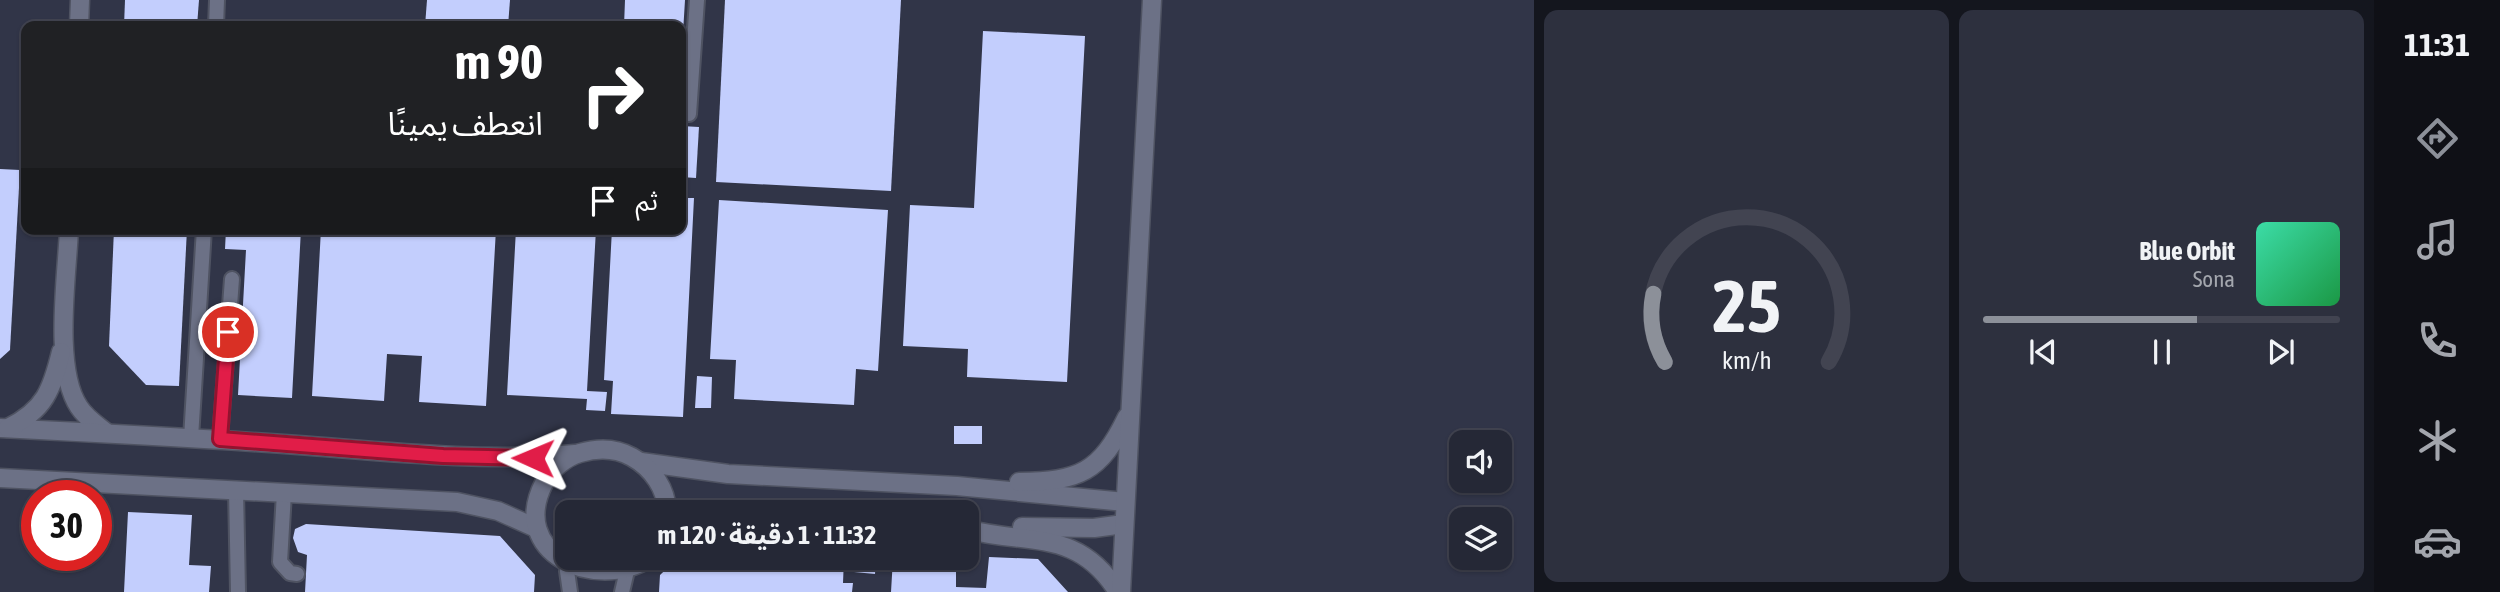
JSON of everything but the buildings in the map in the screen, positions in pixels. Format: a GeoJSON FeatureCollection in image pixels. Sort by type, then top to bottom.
{"type":"FeatureCollection","features":[{"type":"Feature","properties":{"kind":"street"},"geometry":{"type":"LineString","coordinates":[[79,21],[80,0]]}},
{"type":"Feature","properties":{"kind":"street"},"geometry":{"type":"LineString","coordinates":[[1119,592],[1152,0]]}},
{"type":"Feature","properties":{"kind":"street"},"geometry":{"type":"LineString","coordinates":[[69,235],[64,342],[68,379],[74,399],[86,416],[107,433]]}},
{"type":"Feature","properties":{"kind":"street"},"geometry":{"type":"LineString","coordinates":[[4,429],[27,417],[44,401],[54,380],[64,342]]}},
{"type":"Feature","properties":{"kind":"street"},"geometry":{"type":"LineString","coordinates":[[957,486],[988,481],[1054,481],[1078,474],[1100,460],[1108,451],[1130,410]]}},
{"type":"Feature","properties":{"kind":"street"},"geometry":{"type":"LineString","coordinates":[[4,429],[220,439],[443,456],[533,458],[609,449],[626,453],[641,462],[653,474],[662,489],[664,500]]}},
{"type":"Feature","properties":{"kind":"street"},"geometry":{"type":"LineString","coordinates":[[575,454],[547,477],[539,493],[535,510],[536,528],[542,545],[553,560],[567,571],[581,577],[624,584],[638,570]]}},
{"type":"Feature","properties":{"kind":"street"},"geometry":{"type":"LineString","coordinates":[[641,462],[728,474],[957,486],[1125,502]]}},
{"type":"Feature","properties":{"kind":"street"},"geometry":{"type":"LineString","coordinates":[[0,478],[457,502],[499,511],[536,528]]}},
{"type":"Feature","properties":{"kind":"street"},"geometry":{"type":"LineString","coordinates":[[979,527],[1094,528],[1124,524]]}},
{"type":"Feature","properties":{"kind":"street"},"geometry":{"type":"LineString","coordinates":[[979,529],[1059,544],[1089,559],[1119,592]]}},
{"type":"Feature","properties":{"kind":"lane"},"geometry":{"type":"LineString","coordinates":[[216,21],[217,0]]}},
{"type":"Feature","properties":{"kind":"lane"},"geometry":{"type":"LineString","coordinates":[[689,114],[697,0]]}},
{"type":"Feature","properties":{"kind":"lane"},"geometry":{"type":"LineString","coordinates":[[191,438],[204,235]]}},
{"type":"Feature","properties":{"kind":"lane"},"geometry":{"type":"LineString","coordinates":[[220,439],[232,279]]}},
{"type":"Feature","properties":{"kind":"lane"},"geometry":{"type":"LineString","coordinates":[[236,490],[238,592]]}},
{"type":"Feature","properties":{"kind":"lane"},"geometry":{"type":"LineString","coordinates":[[284,493],[280,562],[284,568],[297,574]]}},
{"type":"Feature","properties":{"kind":"lane"},"geometry":{"type":"LineString","coordinates":[[567,571],[570,592]]}},
{"type":"Feature","properties":{"kind":"route"},"geometry":{"type":"LineString","coordinates":[[228,332],[220,439],[443,456],[533,458]]}}]}
